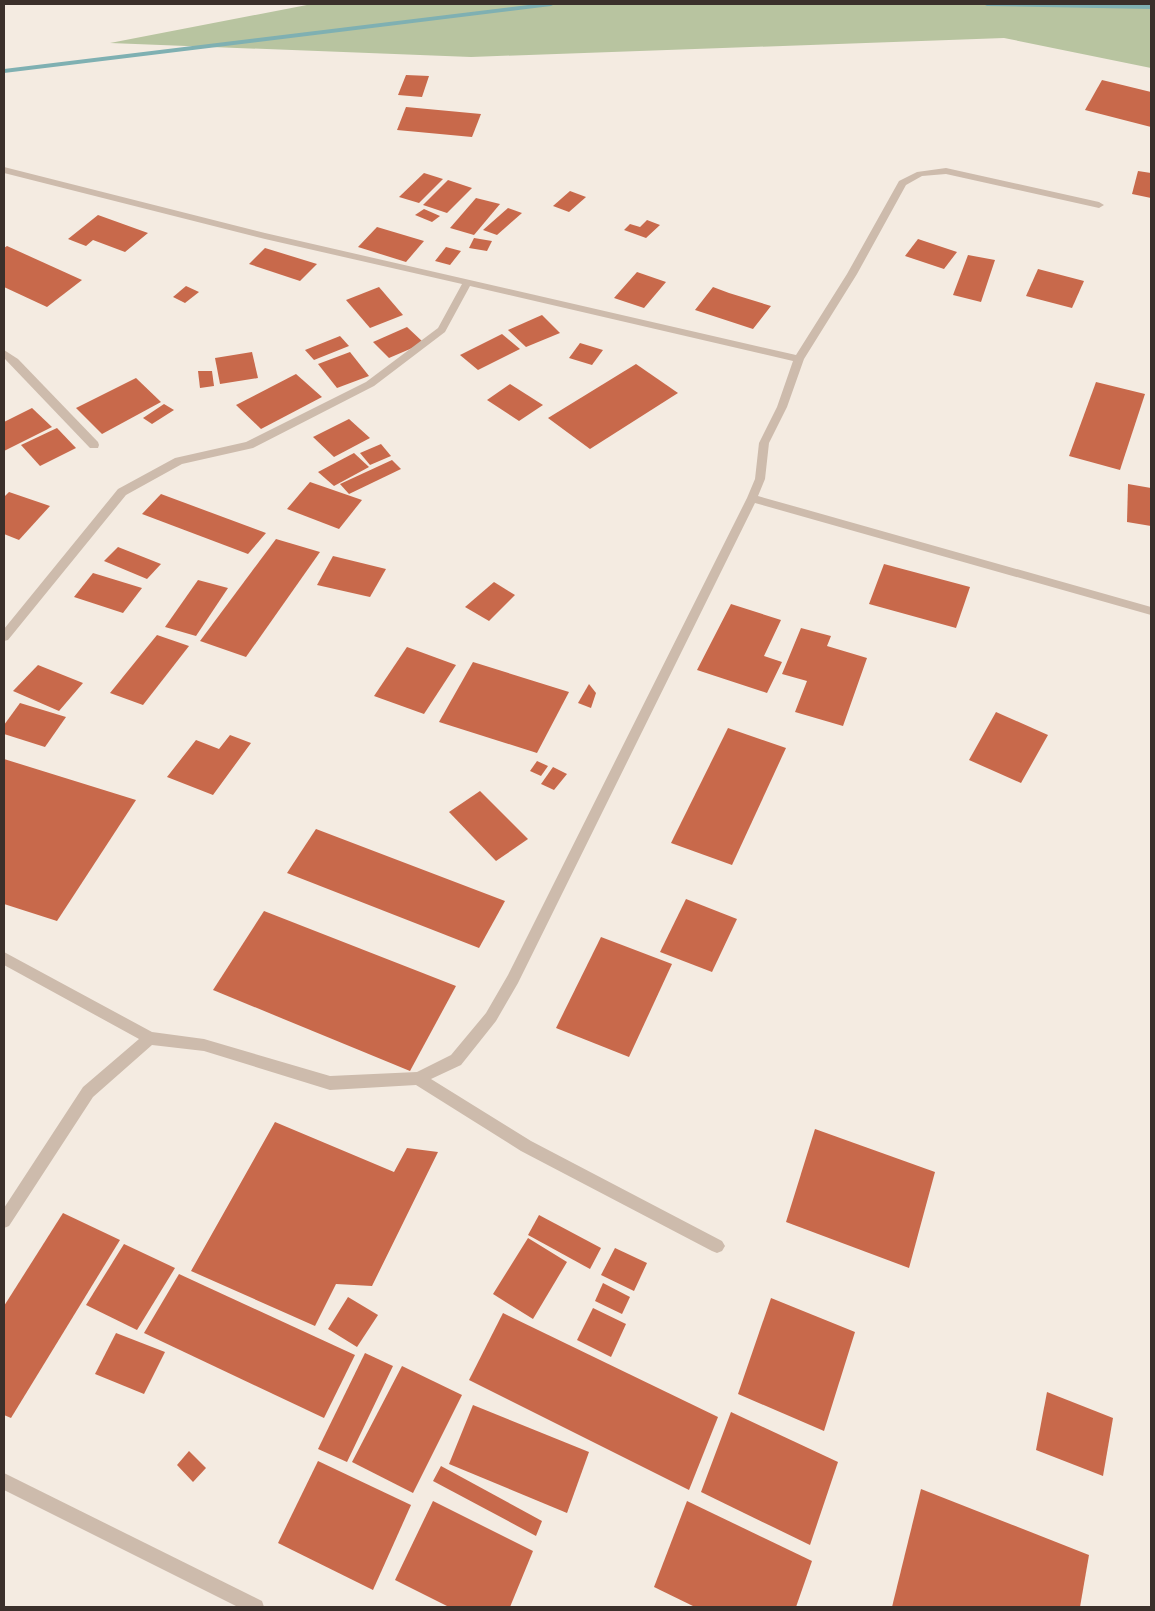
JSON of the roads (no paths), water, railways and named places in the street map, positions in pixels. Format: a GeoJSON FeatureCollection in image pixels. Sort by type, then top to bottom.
{"type":"FeatureCollection","features":[{"type":"Feature","properties":{"kind":"street"},"geometry":{"type":"LineString","coordinates":[[4,170],[265,236],[799,359]]}},
{"type":"Feature","properties":{"kind":"street"},"geometry":{"type":"LineString","coordinates":[[4,958],[150,1038],[204,1045],[330,1083],[418,1078],[456,1060],[491,1018],[513,978],[752,498],[760,479],[764,443],[782,407],[799,359],[852,274],[902,183],[920,174],[946,171],[1099,205]]}},
{"type":"Feature","properties":{"kind":"street"},"geometry":{"type":"LineString","coordinates":[[4,637],[122,492],[179,461],[249,445],[370,384],[442,330],[468,282]]}},
{"type":"Feature","properties":{"kind":"street"},"geometry":{"type":"LineString","coordinates":[[4,353],[14,361],[94,445]]}},
{"type":"Feature","properties":{"kind":"street"},"geometry":{"type":"LineString","coordinates":[[752,498],[1151,611]]}},
{"type":"Feature","properties":{"kind":"street"},"geometry":{"type":"LineString","coordinates":[[4,1221],[88,1092],[150,1038]]}},
{"type":"Feature","properties":{"kind":"street"},"geometry":{"type":"LineString","coordinates":[[418,1078],[526,1146],[717,1246]]}},
{"type":"Feature","properties":{"kind":"street"},"geometry":{"type":"LineString","coordinates":[[4,1482],[256,1607]]}},
{"type":"Feature","properties":{"kind":"waterway"},"geometry":{"type":"LineString","coordinates":[[4,71],[551,4]]}},
{"type":"Feature","properties":{"kind":"waterway"},"geometry":{"type":"LineString","coordinates":[[987,4],[1151,7]]}}]}
